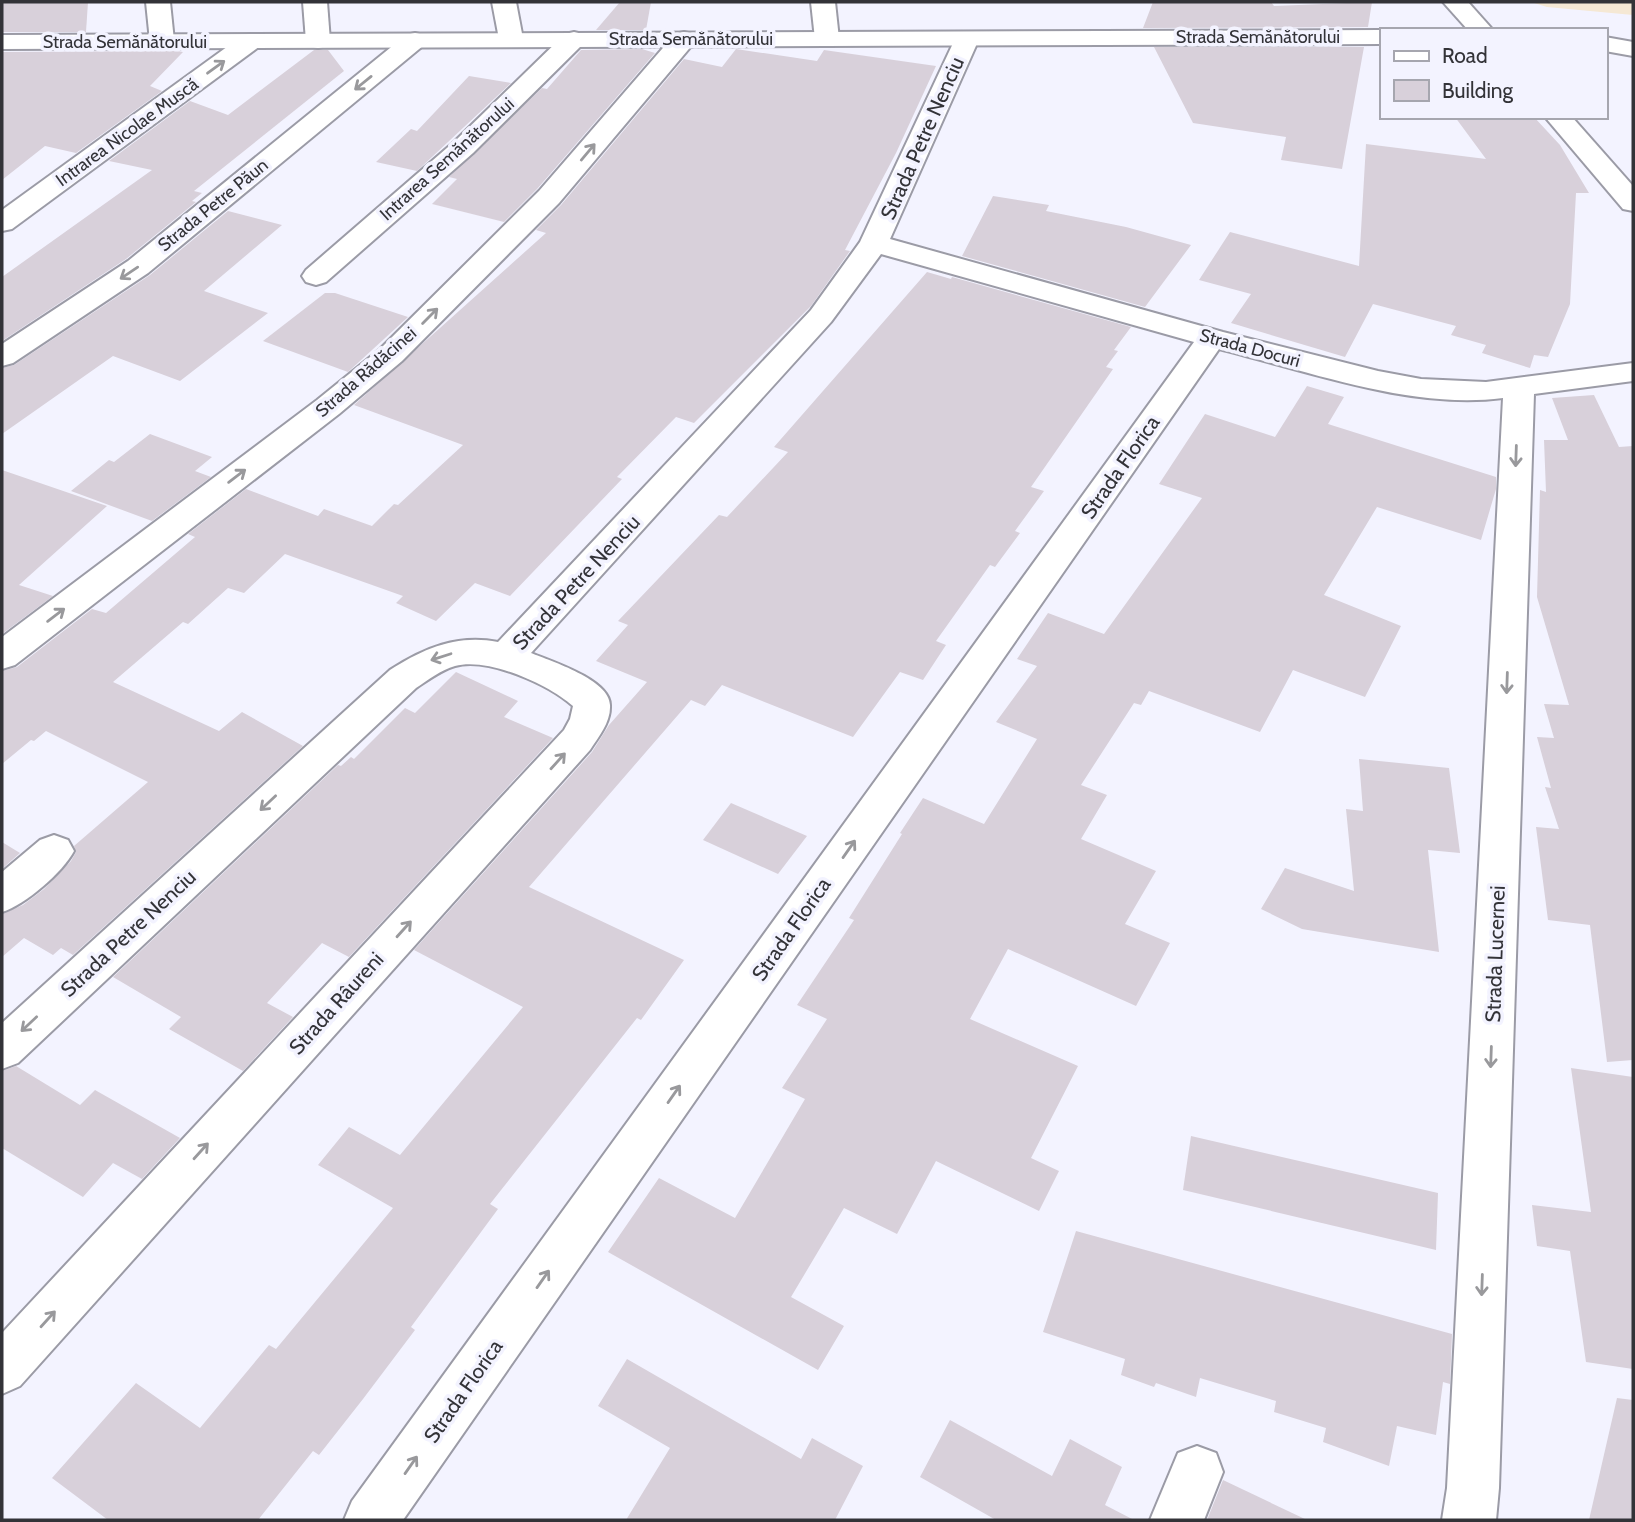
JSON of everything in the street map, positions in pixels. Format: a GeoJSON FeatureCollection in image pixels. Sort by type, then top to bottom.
{"type":"FeatureCollection","features":[{"type":"Feature","properties":{"kind":"street"},"geometry":{"type":"LineString","coordinates":[[158,2],[162,41]]}},
{"type":"Feature","properties":{"kind":"street"},"geometry":{"type":"LineString","coordinates":[[315,2],[318,41]]}},
{"type":"Feature","properties":{"kind":"street"},"geometry":{"type":"LineString","coordinates":[[504,2],[511,39]]}},
{"type":"Feature","properties":{"kind":"street"},"geometry":{"type":"LineString","coordinates":[[823,2],[827,38]]}},
{"type":"Feature","properties":{"kind":"street"},"geometry":{"type":"LineString","coordinates":[[1455,2],[1479,28]]}},
{"type":"Feature","properties":{"kind":"street","name":"Strada Semănătorului"},"geometry":{"type":"LineString","coordinates":[[2,42],[1380,37]]}},
{"type":"Feature","properties":{"kind":"street","name":"Intrarea Semănătorului"},"geometry":{"type":"LineString","coordinates":[[316,276],[464,147],[575,39]]}},
{"type":"Feature","properties":{"kind":"street","name":"Strada Rădăcinei"},"geometry":{"type":"LineString","coordinates":[[2,656],[328,407],[391,355],[549,197],[684,39]]}},
{"type":"Feature","properties":{"kind":"street","name":"Strada Petre Nenciu"},"geometry":{"type":"LineString","coordinates":[[2,1050],[403,679],[428,661],[457,652],[485,651],[508,656],[821,316],[874,243],[967,39]]}},
{"type":"Feature","properties":{"kind":"street","name":"Strada Petre Păun"},"geometry":{"type":"LineString","coordinates":[[2,357],[138,267],[415,40]]}},
{"type":"Feature","properties":{"kind":"street","name":"Intrarea Nicolae Muscă"},"geometry":{"type":"LineString","coordinates":[[2,223],[251,41]]}},
{"type":"Feature","properties":{"kind":"street"},"geometry":{"type":"LineString","coordinates":[[1607,44],[1633,49]]}},
{"type":"Feature","properties":{"kind":"street"},"geometry":{"type":"LineString","coordinates":[[1560,119],[1633,203]]}},
{"type":"Feature","properties":{"kind":"street","name":"Strada Docuri"},"geometry":{"type":"LineString","coordinates":[[874,243],[1212,338],[1378,380],[1421,388],[1456,391],[1519,388],[1633,372]]}},
{"type":"Feature","properties":{"kind":"street","name":"Strada Florica"},"geometry":{"type":"LineString","coordinates":[[371,1520],[1212,338]]}},
{"type":"Feature","properties":{"kind":"street","name":"Strada Lucernei"},"geometry":{"type":"LineString","coordinates":[[1469,1520],[1473,1488],[1519,388]]}},
{"type":"Feature","properties":{"kind":"street","name":"Strada Râureni"},"geometry":{"type":"LineString","coordinates":[[2,1369],[577,740],[589,721],[592,702],[578,687],[508,656]]}},
{"type":"Feature","properties":{"kind":"street"},"geometry":{"type":"LineString","coordinates":[[2,896],[54,851]]}},
{"type":"Feature","properties":{"kind":"street"},"geometry":{"type":"LineString","coordinates":[[1177,1520],[1197,1472]]}},
{"type":"Feature","properties":{"kind":"shaded area"},"geometry":{"type":"Polygon","coordinates":[[[1531,2],[1633,2],[1633,15],[1547,7],[1531,2]]]}},
{"type":"Feature","properties":{"kind":"building"},"geometry":{"type":"Polygon","coordinates":[[[2,2],[88,2],[86,32],[2,32],[2,2]]]}},
{"type":"Feature","properties":{"kind":"building"},"geometry":{"type":"Polygon","coordinates":[[[620,2],[651,2],[646,30],[596,30],[620,2]]]}},
{"type":"Feature","properties":{"kind":"building"},"geometry":{"type":"Polygon","coordinates":[[[1153,2],[1271,2],[1274,6],[1372,2],[1368,27],[1143,28],[1153,2]]]}},
{"type":"Feature","properties":{"kind":"building"},"geometry":{"type":"Polygon","coordinates":[[[1154,47],[1364,47],[1342,169],[1281,160],[1286,137],[1193,123],[1154,47]]]}},
{"type":"Feature","properties":{"kind":"building"},"geometry":{"type":"Polygon","coordinates":[[[642,49],[655,53],[537,189],[504,222],[432,204],[457,179],[449,177],[542,88],[547,89],[581,50],[642,49]]]}},
{"type":"Feature","properties":{"kind":"building"},"geometry":{"type":"Polygon","coordinates":[[[736,49],[817,61],[824,50],[936,66],[896,153],[845,250],[850,251],[811,306],[694,423],[676,417],[617,477],[622,479],[510,596],[475,583],[436,621],[396,603],[403,596],[285,554],[244,593],[228,588],[188,624],[183,622],[113,682],[219,731],[242,712],[303,746],[73,955],[61,948],[53,955],[24,938],[2,957],[2,914],[23,905],[44,889],[71,861],[76,852],[74,846],[148,782],[46,731],[2,764],[2,671],[17,667],[92,609],[106,613],[195,537],[188,534],[246,489],[318,516],[324,509],[372,526],[394,504],[398,505],[463,445],[354,405],[546,233],[536,230],[561,205],[684,59],[722,67],[736,49]]]}},
{"type":"Feature","properties":{"kind":"building"},"geometry":{"type":"Polygon","coordinates":[[[314,50],[328,50],[344,71],[194,191],[202,193],[192,201],[196,202],[126,259],[2,341],[2,277],[152,170],[109,161],[190,101],[228,115],[314,50]]]}},
{"type":"Feature","properties":{"kind":"building"},"geometry":{"type":"Polygon","coordinates":[[[2,52],[183,52],[150,86],[162,91],[76,153],[45,146],[2,180],[2,52]]]}},
{"type":"Feature","properties":{"kind":"building"},"geometry":{"type":"Polygon","coordinates":[[[469,76],[511,83],[417,171],[376,162],[411,129],[417,131],[469,76]]]}},
{"type":"Feature","properties":{"kind":"building"},"geometry":{"type":"Polygon","coordinates":[[[1456,119],[1536,119],[1560,145],[1589,193],[1576,193],[1570,304],[1548,357],[1534,355],[1530,368],[1482,353],[1486,345],[1451,335],[1456,326],[1373,304],[1345,357],[1231,323],[1251,294],[1199,280],[1230,232],[1359,266],[1366,144],[1486,159],[1456,119]]]}},
{"type":"Feature","properties":{"kind":"building"},"geometry":{"type":"Polygon","coordinates":[[[993,196],[1049,205],[1046,211],[1126,227],[1191,245],[1145,307],[962,256],[993,196]]]}},
{"type":"Feature","properties":{"kind":"building"},"geometry":{"type":"Polygon","coordinates":[[[228,211],[282,225],[204,291],[268,313],[180,381],[113,356],[2,434],[2,368],[14,365],[150,275],[228,211]]]}},
{"type":"Feature","properties":{"kind":"building"},"geometry":{"type":"Polygon","coordinates":[[[927,272],[1131,327],[1114,350],[1118,351],[1106,367],[1113,369],[1031,487],[1044,491],[1015,531],[1020,533],[995,567],[990,565],[936,641],[946,645],[923,680],[900,672],[853,737],[722,685],[705,706],[691,700],[529,887],[684,960],[641,1020],[637,1018],[490,1204],[498,1209],[411,1327],[415,1330],[363,1399],[319,1455],[313,1451],[258,1520],[108,1520],[52,1478],[136,1383],[200,1428],[269,1345],[276,1349],[393,1208],[318,1165],[349,1127],[400,1155],[523,1007],[414,950],[592,752],[609,725],[647,682],[596,661],[628,625],[618,621],[719,515],[727,517],[788,452],[774,447],[927,272]]]}},
{"type":"Feature","properties":{"kind":"building"},"geometry":{"type":"Polygon","coordinates":[[[325,293],[335,293],[408,317],[348,372],[263,341],[325,293]]]}},
{"type":"Feature","properties":{"kind":"building"},"geometry":{"type":"Polygon","coordinates":[[[1307,386],[1344,397],[1328,424],[1496,477],[1496,489],[1481,540],[1377,507],[1324,595],[1401,626],[1365,697],[1293,670],[1260,732],[1149,691],[1141,705],[1134,703],[1081,785],[1107,795],[1081,839],[1156,871],[1125,924],[1170,943],[1136,1006],[1008,949],[970,1019],[1078,1066],[1031,1158],[1059,1171],[1039,1211],[936,1161],[897,1234],[844,1208],[791,1297],[844,1326],[818,1370],[608,1252],[659,1178],[735,1218],[805,1099],[782,1088],[827,1019],[797,1005],[854,920],[849,918],[902,834],[900,833],[923,798],[984,824],[1037,739],[996,722],[1037,666],[1017,659],[1048,613],[1104,634],[1202,498],[1159,484],[1205,414],[1275,437],[1307,386]]]}},
{"type":"Feature","properties":{"kind":"building"},"geometry":{"type":"Polygon","coordinates":[[[1594,395],[1619,447],[1633,446],[1633,1060],[1607,1062],[1590,925],[1548,920],[1536,827],[1559,829],[1545,787],[1551,788],[1537,737],[1554,738],[1544,704],[1569,705],[1537,597],[1540,490],[1546,492],[1544,440],[1568,440],[1552,398],[1594,395]]]}},
{"type":"Feature","properties":{"kind":"building"},"geometry":{"type":"Polygon","coordinates":[[[150,434],[212,457],[195,471],[211,477],[152,521],[71,491],[109,460],[114,462],[150,434]]]}},
{"type":"Feature","properties":{"kind":"building"},"geometry":{"type":"Polygon","coordinates":[[[2,470],[107,506],[19,585],[53,596],[2,634],[2,470]]]}},
{"type":"Feature","properties":{"kind":"building"},"geometry":{"type":"Polygon","coordinates":[[[456,672],[518,701],[504,717],[553,738],[349,957],[322,943],[267,1003],[293,1017],[243,1071],[169,1029],[181,1017],[113,977],[338,765],[341,766],[351,757],[354,759],[405,708],[415,713],[456,672]]]}},
{"type":"Feature","properties":{"kind":"building"},"geometry":{"type":"Polygon","coordinates":[[[1359,759],[1449,768],[1460,853],[1428,850],[1439,952],[1302,929],[1261,909],[1285,868],[1354,891],[1346,809],[1363,811],[1359,759]]]}},
{"type":"Feature","properties":{"kind":"building"},"geometry":{"type":"Polygon","coordinates":[[[731,803],[807,836],[778,874],[703,840],[731,803]]]}},
{"type":"Feature","properties":{"kind":"building"},"geometry":{"type":"Polygon","coordinates":[[[2,842],[20,853],[2,869],[2,842]]]}},
{"type":"Feature","properties":{"kind":"building"},"geometry":{"type":"Polygon","coordinates":[[[16,1066],[80,1105],[95,1090],[180,1138],[142,1179],[113,1163],[83,1197],[2,1148],[2,1071],[16,1066]]]}},
{"type":"Feature","properties":{"kind":"building"},"geometry":{"type":"Polygon","coordinates":[[[1571,1068],[1633,1077],[1633,1369],[1586,1362],[1570,1251],[1537,1246],[1532,1205],[1591,1212],[1571,1068]]]}},
{"type":"Feature","properties":{"kind":"building"},"geometry":{"type":"Polygon","coordinates":[[[1191,1136],[1438,1193],[1436,1250],[1183,1190],[1191,1136]]]}},
{"type":"Feature","properties":{"kind":"building"},"geometry":{"type":"Polygon","coordinates":[[[1076,1231],[1452,1334],[1450,1384],[1443,1382],[1436,1435],[1397,1426],[1389,1466],[1323,1442],[1326,1428],[1274,1412],[1276,1401],[1200,1378],[1196,1397],[1156,1383],[1154,1387],[1121,1375],[1125,1359],[1043,1332],[1076,1231]]]}},
{"type":"Feature","properties":{"kind":"building"},"geometry":{"type":"Polygon","coordinates":[[[627,1359],[801,1459],[812,1438],[863,1466],[835,1520],[626,1520],[670,1448],[598,1406],[627,1359]]]}},
{"type":"Feature","properties":{"kind":"building"},"geometry":{"type":"Polygon","coordinates":[[[1617,1398],[1633,1400],[1633,1520],[1589,1520],[1617,1398]]]}},
{"type":"Feature","properties":{"kind":"building"},"geometry":{"type":"Polygon","coordinates":[[[950,1420],[1052,1476],[1070,1439],[1122,1467],[1105,1505],[1134,1520],[996,1520],[920,1477],[950,1420]]]}},
{"type":"Feature","properties":{"kind":"building"},"geometry":{"type":"Polygon","coordinates":[[[1223,1480],[1307,1520],[1207,1520],[1223,1480]]]}}]}
